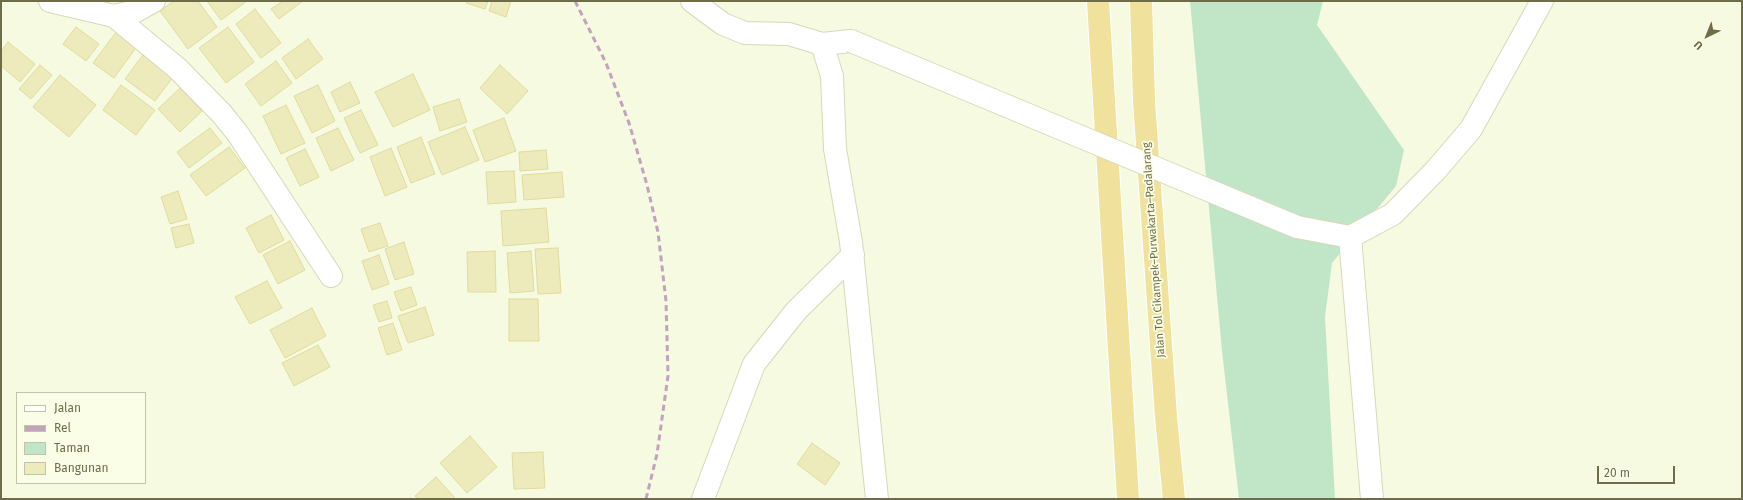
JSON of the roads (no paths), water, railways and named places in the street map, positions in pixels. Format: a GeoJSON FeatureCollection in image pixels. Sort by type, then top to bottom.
{"type":"FeatureCollection","features":[{"type":"Feature","properties":{"kind":"highway"},"geometry":{"type":"LineString","coordinates":[[1098,1],[1128,499]]}},
{"type":"Feature","properties":{"kind":"highway","name":"Jalan Tol Cikampek–Purwakarta–Padalarang"},"geometry":{"type":"LineString","coordinates":[[1141,1],[1144,108],[1166,417],[1174,499]]}},
{"type":"Feature","properties":{"kind":"street"},"geometry":{"type":"LineString","coordinates":[[54,2],[114,16],[136,11],[154,1]]}},
{"type":"Feature","properties":{"kind":"street"},"geometry":{"type":"LineString","coordinates":[[692,1],[730,28],[745,33],[789,34],[822,44],[851,41],[1297,227],[1350,237],[1393,214],[1435,171],[1471,129],[1542,1]]}},
{"type":"Feature","properties":{"kind":"street"},"geometry":{"type":"LineString","coordinates":[[114,16],[177,68],[222,114],[238,134],[331,276]]}},
{"type":"Feature","properties":{"kind":"street"},"geometry":{"type":"LineString","coordinates":[[822,44],[832,76],[836,149],[853,255],[877,499]]}},
{"type":"Feature","properties":{"kind":"street"},"geometry":{"type":"LineString","coordinates":[[1350,237],[1372,499]]}},
{"type":"Feature","properties":{"kind":"street"},"geometry":{"type":"LineString","coordinates":[[703,499],[754,364],[796,312],[853,255]]}},
{"type":"Feature","properties":{"kind":"railway"},"geometry":{"type":"LineString","coordinates":[[575,1],[606,63],[629,123],[647,185],[658,232],[666,301],[668,376],[657,454],[646,499]]}}]}
